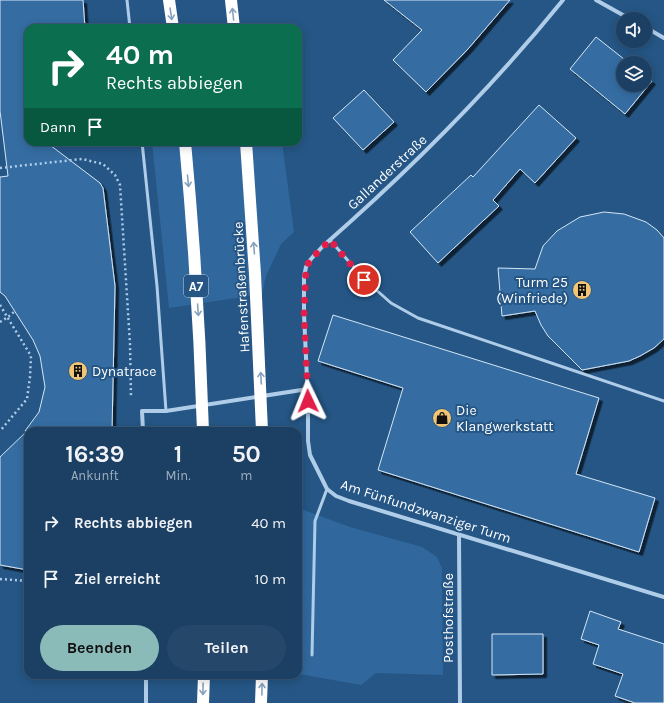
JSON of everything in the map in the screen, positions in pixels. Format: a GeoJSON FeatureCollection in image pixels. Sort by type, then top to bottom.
{"type":"FeatureCollection","features":[{"type":"Feature","properties":{"kind":"highway"},"geometry":{"type":"LineString","coordinates":[[169,0],[172,24]]}},
{"type":"Feature","properties":{"kind":"highway"},"geometry":{"type":"LineString","coordinates":[[231,0],[234,24]]}},
{"type":"Feature","properties":{"kind":"highway","name":"A7"},"geometry":{"type":"LineString","coordinates":[[185,146],[192,214],[204,427]]}},
{"type":"Feature","properties":{"kind":"highway","name":"Hafenstraßenbrücke"},"geometry":{"type":"LineString","coordinates":[[246,146],[255,274],[262,427]]}},
{"type":"Feature","properties":{"kind":"highway"},"geometry":{"type":"LineString","coordinates":[[203,703],[204,679]]}},
{"type":"Feature","properties":{"kind":"highway"},"geometry":{"type":"LineString","coordinates":[[261,703],[262,679]]}},
{"type":"Feature","properties":{"kind":"street","name":"Gallanderstraße"},"geometry":{"type":"LineString","coordinates":[[308,389],[304,314],[306,267],[311,259],[427,150],[464,113],[525,46],[563,0]]}},
{"type":"Feature","properties":{"kind":"street"},"geometry":{"type":"LineString","coordinates":[[596,0],[617,12]]}},
{"type":"Feature","properties":{"kind":"street"},"geometry":{"type":"LineString","coordinates":[[652,31],[664,38]]}},
{"type":"Feature","properties":{"kind":"street"},"geometry":{"type":"LineString","coordinates":[[143,427],[142,411],[166,411],[308,389]]}},
{"type":"Feature","properties":{"kind":"street","name":"Am Fünfundzwanziger Turm"},"geometry":{"type":"LineString","coordinates":[[308,389],[308,441],[310,455],[327,489],[336,496],[664,597]]}},
{"type":"Feature","properties":{"kind":"street","name":"Posthofstraße"},"geometry":{"type":"LineString","coordinates":[[459,534],[460,703]]}},
{"type":"Feature","properties":{"kind":"street"},"geometry":{"type":"LineString","coordinates":[[146,679],[146,703]]}},
{"type":"Feature","properties":{"kind":"lane"},"geometry":{"type":"LineString","coordinates":[[127,0],[130,24]]}},
{"type":"Feature","properties":{"kind":"lane"},"geometry":{"type":"LineString","coordinates":[[142,146],[157,286],[166,411]]}},
{"type":"Feature","properties":{"kind":"lane"},"geometry":{"type":"LineString","coordinates":[[330,240],[364,280],[391,303],[418,318],[664,401]]}},
{"type":"Feature","properties":{"kind":"lane"},"geometry":{"type":"LineString","coordinates":[[312,655],[315,521],[327,489]]}},
{"type":"Feature","properties":{"kind":"path"},"geometry":{"type":"LineString","coordinates":[[0,168],[82,158],[103,164],[115,175],[120,185],[130,344],[131,404]]}},
{"type":"Feature","properties":{"kind":"path"},"geometry":{"type":"LineString","coordinates":[[0,305],[31,356],[27,399],[0,431]]}},
{"type":"Feature","properties":{"kind":"path"},"geometry":{"type":"LineString","coordinates":[[0,322],[8,318],[15,311]]}},
{"type":"Feature","properties":{"kind":"path"},"geometry":{"type":"LineString","coordinates":[[0,579],[24,581]]}},
{"type":"Feature","properties":{"kind":"shaded area"},"geometry":{"type":"Polygon","coordinates":[[[152,146],[283,146],[294,232],[281,244],[266,276],[262,294],[169,308],[152,146]]]}},
{"type":"Feature","properties":{"kind":"shaded area"},"geometry":{"type":"Polygon","coordinates":[[[302,509],[350,527],[422,547],[437,557],[442,568],[443,675],[376,673],[361,685],[302,675],[302,509]]]}},
{"type":"Feature","properties":{"kind":"building","name":"Dynatrace"},"geometry":{"type":"Polygon","coordinates":[[[0,0],[83,0],[85,24],[24,24],[24,146],[51,146],[100,183],[103,188],[115,286],[112,427],[28,427],[39,412],[45,387],[40,356],[33,340],[5,296],[0,292],[0,177],[8,176],[0,111],[0,0]]]}},
{"type":"Feature","properties":{"kind":"building"},"geometry":{"type":"Polygon","coordinates":[[[384,0],[510,0],[468,49],[426,92],[393,60],[422,30],[384,0]]]}},
{"type":"Feature","properties":{"kind":"building"},"geometry":{"type":"Polygon","coordinates":[[[596,37],[620,56],[616,56],[616,92],[643,92],[625,114],[570,69],[596,37]]]}},
{"type":"Feature","properties":{"kind":"building"},"geometry":{"type":"Polygon","coordinates":[[[364,90],[394,122],[363,150],[333,118],[364,90]]]}},
{"type":"Feature","properties":{"kind":"building"},"geometry":{"type":"Polygon","coordinates":[[[539,105],[576,138],[535,183],[520,169],[493,200],[499,206],[438,263],[410,232],[471,175],[473,177],[539,105]]]}},
{"type":"Feature","properties":{"kind":"building","name":"Turm 25 (Winfriede)"},"geometry":{"type":"Polygon","coordinates":[[[604,212],[624,214],[646,222],[657,230],[664,238],[664,339],[654,348],[629,361],[582,370],[548,336],[535,311],[502,316],[498,268],[535,269],[543,246],[557,231],[580,217],[604,212]]]}},
{"type":"Feature","properties":{"kind":"building"},"geometry":{"type":"Polygon","coordinates":[[[333,315],[599,398],[576,474],[655,498],[639,552],[378,470],[403,388],[318,361],[333,315]]]}},
{"type":"Feature","properties":{"kind":"building","name":"Dynatrace"},"geometry":{"type":"Polygon","coordinates":[[[24,434],[24,569],[0,565],[0,457],[24,434]]]}},
{"type":"Feature","properties":{"kind":"building"},"geometry":{"type":"Polygon","coordinates":[[[590,611],[621,622],[618,629],[664,644],[664,703],[635,703],[615,696],[623,674],[593,664],[599,645],[581,639],[590,611]]]}},
{"type":"Feature","properties":{"kind":"building"},"geometry":{"type":"Polygon","coordinates":[[[492,634],[543,634],[543,674],[492,675],[492,634]]]}},
{"type":"Feature","properties":{"kind":"place","name":"Turm 25 (Winfriede)"},"geometry":{"type":"Point","coordinates":[582,290]}},
{"type":"Feature","properties":{"kind":"place","name":"Dynatrace"},"geometry":{"type":"Point","coordinates":[78,371]}},
{"type":"Feature","properties":{"kind":"place","name":"Die Klangwerkstatt"},"geometry":{"type":"Point","coordinates":[442,418]}},
{"type":"Feature","properties":{"kind":"route"},"geometry":{"type":"LineString","coordinates":[[308,401],[304,314],[304,277],[306,267],[311,259],[330,240],[364,280]]}}]}
